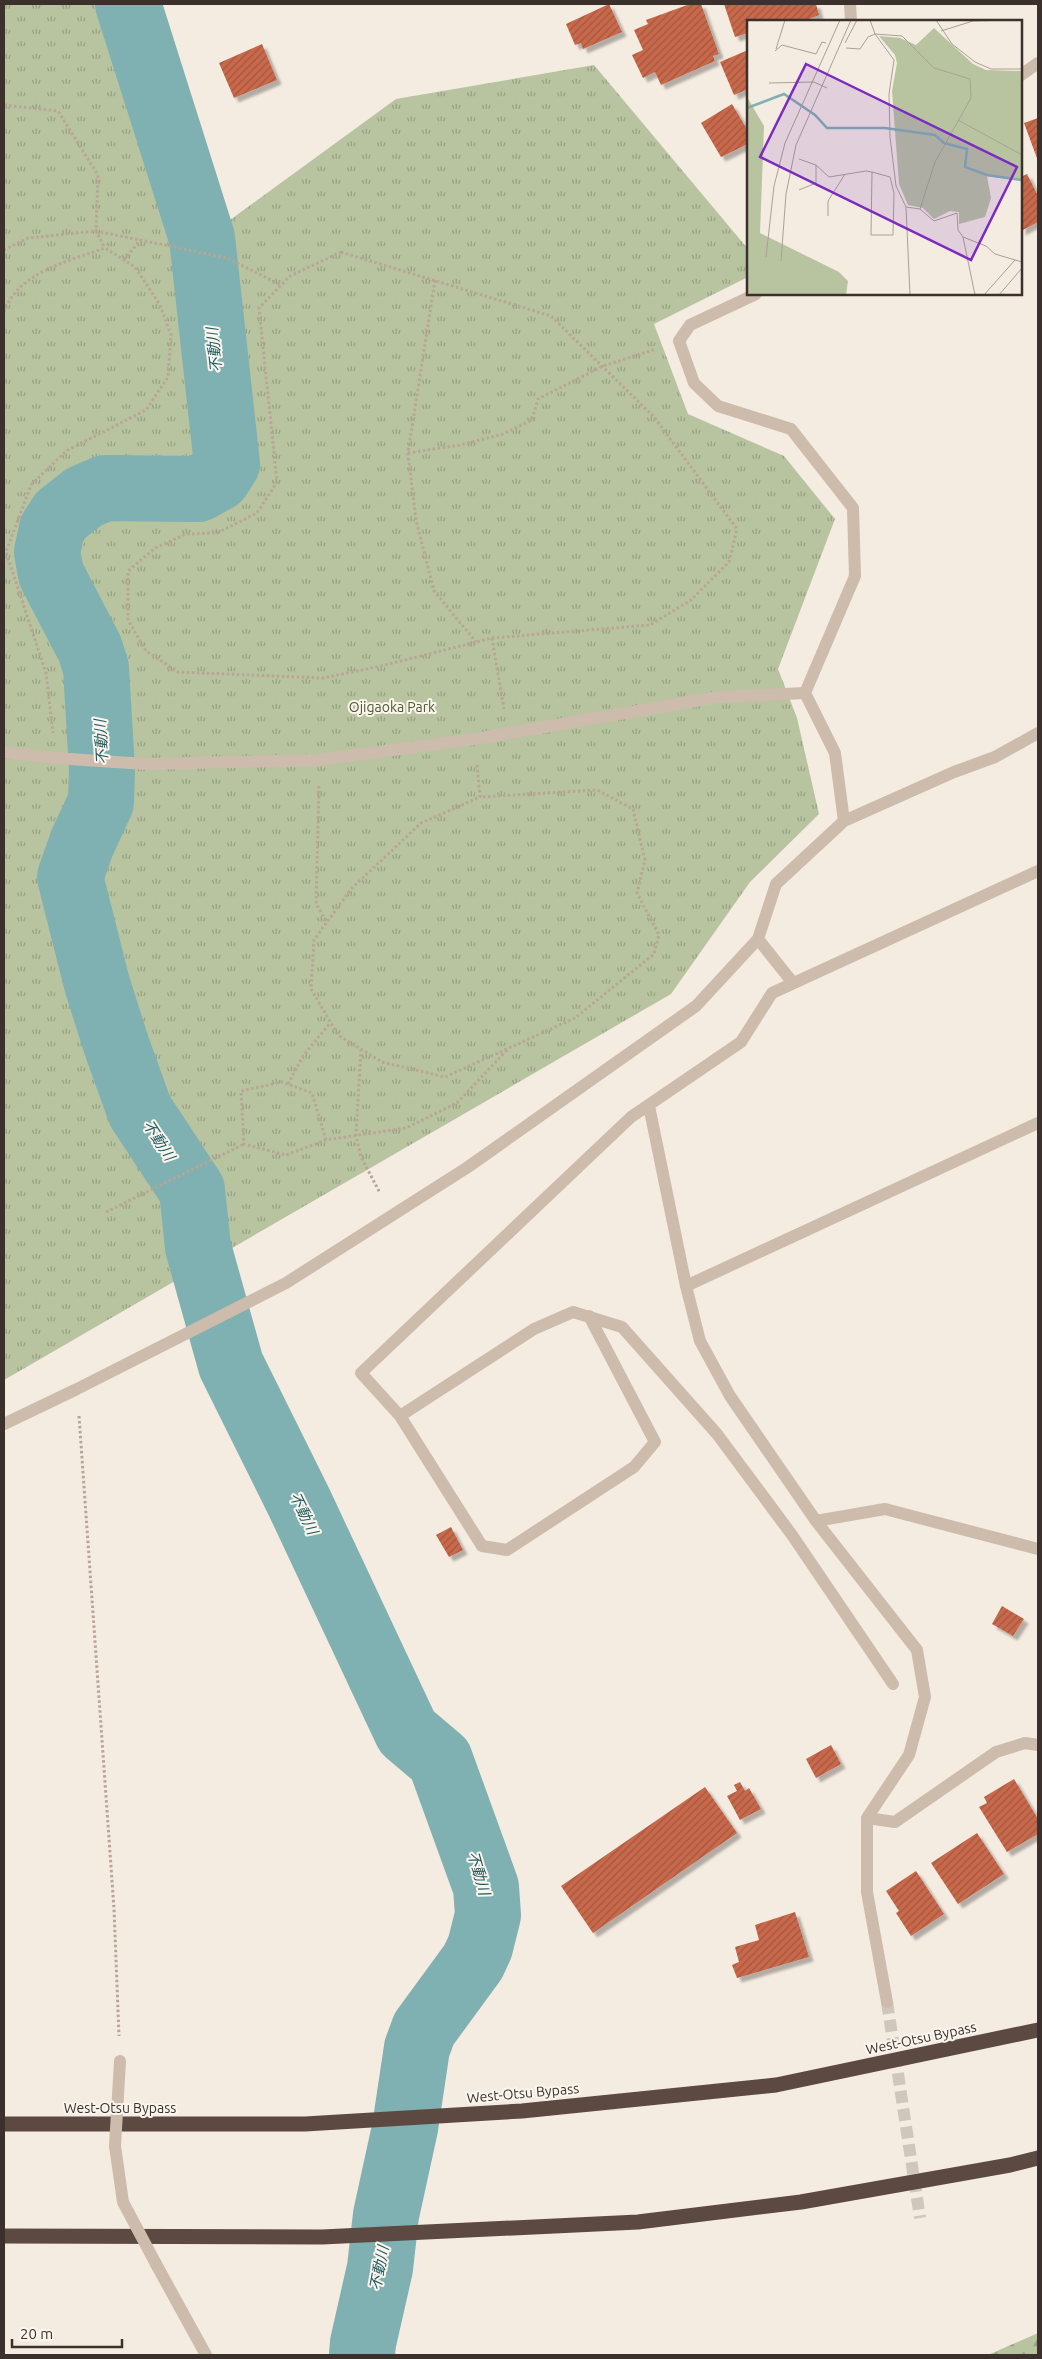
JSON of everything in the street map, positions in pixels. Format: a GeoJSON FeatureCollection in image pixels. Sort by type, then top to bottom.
{"type":"FeatureCollection","features":[{"type":"Feature","properties":{"kind":"highway","name":"West-Otsu Bypass"},"geometry":{"type":"LineString","coordinates":[[4,2124],[305,2124],[522,2111],[776,2085],[1038,2030]]}},
{"type":"Feature","properties":{"kind":"highway"},"geometry":{"type":"LineString","coordinates":[[4,2236],[322,2237],[638,2222],[792,2203],[1010,2166],[1038,2158]]}},
{"type":"Feature","properties":{"kind":"street"},"geometry":{"type":"LineString","coordinates":[[850,4],[851,20]]}},
{"type":"Feature","properties":{"kind":"street"},"geometry":{"type":"LineString","coordinates":[[1022,74],[1038,63]]}},
{"type":"Feature","properties":{"kind":"street"},"geometry":{"type":"LineString","coordinates":[[754,295],[690,325],[679,341],[694,382],[718,406],[791,429],[853,508],[855,576],[805,693],[835,753],[844,821]]}},
{"type":"Feature","properties":{"kind":"street"},"geometry":{"type":"LineString","coordinates":[[4,752],[59,759],[146,764],[319,760],[475,739],[718,698],[805,693]]}},
{"type":"Feature","properties":{"kind":"street"},"geometry":{"type":"LineString","coordinates":[[4,1424],[286,1283],[468,1167],[696,1006],[758,939],[776,884],[844,821],[954,772],[995,757],[1038,733]]}},
{"type":"Feature","properties":{"kind":"street"},"geometry":{"type":"LineString","coordinates":[[589,1316],[656,1442],[634,1467],[507,1550],[482,1546],[400,1416],[361,1373],[631,1118],[741,1042],[772,993],[1038,871]]}},
{"type":"Feature","properties":{"kind":"street"},"geometry":{"type":"LineString","coordinates":[[758,939],[793,983]]}},
{"type":"Feature","properties":{"kind":"street"},"geometry":{"type":"LineString","coordinates":[[649,1106],[686,1286],[700,1341],[730,1396],[816,1521],[917,1650],[925,1697],[910,1755],[867,1818],[867,1892],[887,2002]]}},
{"type":"Feature","properties":{"kind":"street"},"geometry":{"type":"LineString","coordinates":[[686,1286],[1038,1123]]}},
{"type":"Feature","properties":{"kind":"street"},"geometry":{"type":"LineString","coordinates":[[400,1416],[534,1329],[574,1312],[622,1327],[717,1434],[792,1536],[893,1684]]}},
{"type":"Feature","properties":{"kind":"street"},"geometry":{"type":"LineString","coordinates":[[816,1521],[885,1508],[1038,1549]]}},
{"type":"Feature","properties":{"kind":"street"},"geometry":{"type":"LineString","coordinates":[[867,1818],[895,1822],[996,1752],[1025,1743],[1038,1745]]}},
{"type":"Feature","properties":{"kind":"street"},"geometry":{"type":"LineString","coordinates":[[120,2061],[115,2146],[124,2202],[206,2355]]}},
{"type":"Feature","properties":{"kind":"path"},"geometry":{"type":"LineString","coordinates":[[4,105],[58,110],[98,175],[96,231],[105,248],[135,267],[160,305],[171,335],[168,377],[146,410],[66,451],[30,485],[6,552],[46,673],[59,759]]}},
{"type":"Feature","properties":{"kind":"path"},"geometry":{"type":"LineString","coordinates":[[4,250],[28,238],[96,231],[226,258],[281,285]]}},
{"type":"Feature","properties":{"kind":"path"},"geometry":{"type":"LineString","coordinates":[[124,260],[140,240]]}},
{"type":"Feature","properties":{"kind":"path"},"geometry":{"type":"LineString","coordinates":[[4,312],[6,306],[30,278],[105,248]]}},
{"type":"Feature","properties":{"kind":"path"},"geometry":{"type":"LineString","coordinates":[[341,252],[551,316],[654,418],[737,529],[729,562],[692,600],[650,625],[492,638],[323,678],[178,672],[146,652],[128,620],[128,571],[154,548],[186,534],[217,533],[257,513],[277,482],[259,308],[281,285],[290,276],[341,252]]}},
{"type":"Feature","properties":{"kind":"path"},"geometry":{"type":"LineString","coordinates":[[436,280],[408,454],[416,520],[434,591],[476,642]]}},
{"type":"Feature","properties":{"kind":"path"},"geometry":{"type":"LineString","coordinates":[[408,454],[460,445],[504,434],[532,420],[538,398],[603,366],[679,341]]}},
{"type":"Feature","properties":{"kind":"path"},"geometry":{"type":"LineString","coordinates":[[492,638],[509,733]]}},
{"type":"Feature","properties":{"kind":"path"},"geometry":{"type":"LineString","coordinates":[[475,739],[480,797]]}},
{"type":"Feature","properties":{"kind":"path"},"geometry":{"type":"LineString","coordinates":[[319,760],[316,904],[327,922]]}},
{"type":"Feature","properties":{"kind":"path"},"geometry":{"type":"LineString","coordinates":[[597,790],[634,809],[645,860],[637,893],[659,935],[654,954],[575,1018],[445,1077],[382,1062],[338,1035],[311,989],[314,940],[351,889],[422,823],[480,797],[597,790]]}},
{"type":"Feature","properties":{"kind":"path"},"geometry":{"type":"LineString","coordinates":[[288,1084],[303,1056],[330,1023]]}},
{"type":"Feature","properties":{"kind":"path"},"geometry":{"type":"LineString","coordinates":[[106,1212],[244,1144],[286,1155],[326,1140],[406,1128],[456,1103],[510,1047]]}},
{"type":"Feature","properties":{"kind":"path"},"geometry":{"type":"LineString","coordinates":[[361,1049],[356,1136],[361,1157],[392,1216]]}},
{"type":"Feature","properties":{"kind":"path"},"geometry":{"type":"LineString","coordinates":[[244,1144],[241,1091],[282,1082],[312,1094],[326,1140]]}},
{"type":"Feature","properties":{"kind":"path"},"geometry":{"type":"LineString","coordinates":[[77,1389],[114,1909],[120,2061]]}},
{"type":"Feature","properties":{"kind":"green space","name":"Ojigaoka Park"},"geometry":{"type":"Polygon","coordinates":[[[4,4],[138,4],[215,231],[396,99],[594,65],[747,248],[747,278],[654,324],[688,414],[784,456],[835,519],[778,669],[797,718],[819,814],[750,882],[671,994],[4,1380],[4,4]]]}},
{"type":"Feature","properties":{"kind":"green space"},"geometry":{"type":"Polygon","coordinates":[[[1038,2333],[1038,2355],[988,2355],[1038,2333]]]}},
{"type":"Feature","properties":{"kind":"building"},"geometry":{"type":"Polygon","coordinates":[[[609,4],[622,32],[583,49],[581,43],[575,45],[566,24],[609,4]]]}},
{"type":"Feature","properties":{"kind":"building"},"geometry":{"type":"Polygon","coordinates":[[[690,4],[701,4],[719,54],[713,56],[715,61],[661,85],[655,72],[643,78],[632,55],[643,50],[634,30],[648,24],[646,20],[690,4]]]}},
{"type":"Feature","properties":{"kind":"building"},"geometry":{"type":"Polygon","coordinates":[[[724,4],[816,4],[819,15],[806,20],[747,20],[747,33],[735,37],[724,4]]]}},
{"type":"Feature","properties":{"kind":"building"},"geometry":{"type":"Polygon","coordinates":[[[262,44],[277,80],[234,98],[219,63],[262,44]]]}},
{"type":"Feature","properties":{"kind":"building"},"geometry":{"type":"Polygon","coordinates":[[[747,50],[747,89],[734,95],[720,62],[747,50]]]}},
{"type":"Feature","properties":{"kind":"building"},"geometry":{"type":"Polygon","coordinates":[[[732,104],[747,129],[747,144],[721,157],[701,123],[732,104]]]}},
{"type":"Feature","properties":{"kind":"building"},"geometry":{"type":"Polygon","coordinates":[[[1038,118],[1038,161],[1024,123],[1038,118]]]}},
{"type":"Feature","properties":{"kind":"building"},"geometry":{"type":"Polygon","coordinates":[[[1027,174],[1038,196],[1038,222],[1022,230],[1022,176],[1027,174]]]}},
{"type":"Feature","properties":{"kind":"building"},"geometry":{"type":"Polygon","coordinates":[[[451,1527],[463,1550],[449,1557],[436,1535],[451,1527]]]}},
{"type":"Feature","properties":{"kind":"building"},"geometry":{"type":"Polygon","coordinates":[[[1002,1606],[1024,1619],[1013,1636],[992,1624],[1002,1606]]]}},
{"type":"Feature","properties":{"kind":"building"},"geometry":{"type":"Polygon","coordinates":[[[831,1745],[841,1764],[816,1778],[806,1759],[831,1745]]]}},
{"type":"Feature","properties":{"kind":"building"},"geometry":{"type":"Polygon","coordinates":[[[1014,1779],[1038,1819],[1038,1834],[1007,1852],[979,1807],[987,1803],[984,1797],[1014,1779]]]}},
{"type":"Feature","properties":{"kind":"building"},"geometry":{"type":"Polygon","coordinates":[[[740,1782],[745,1791],[749,1788],[761,1809],[740,1820],[727,1796],[737,1791],[734,1785],[740,1782]]]}},
{"type":"Feature","properties":{"kind":"building"},"geometry":{"type":"Polygon","coordinates":[[[705,1787],[737,1833],[593,1933],[561,1886],[705,1787]]]}},
{"type":"Feature","properties":{"kind":"building"},"geometry":{"type":"Polygon","coordinates":[[[977,1833],[1004,1874],[958,1904],[931,1863],[977,1833]]]}},
{"type":"Feature","properties":{"kind":"building"},"geometry":{"type":"Polygon","coordinates":[[[916,1871],[944,1914],[911,1936],[896,1913],[899,1911],[886,1891],[916,1871]]]}},
{"type":"Feature","properties":{"kind":"building"},"geometry":{"type":"Polygon","coordinates":[[[795,1912],[809,1957],[737,1978],[732,1965],[739,1962],[735,1947],[759,1940],[755,1925],[795,1912]]]}},
{"type":"Feature","properties":{"kind":"waterway","name":"不動川"},"geometry":{"type":"LineString","coordinates":[[128,4],[202,238],[227,464],[218,478],[198,489],[105,488],[84,497],[61,515],[52,529],[47,552],[51,574],[90,649],[96,668],[102,770],[101,802],[82,843],[70,877],[97,984],[140,1111],[192,1190],[198,1247],[231,1365],[299,1502],[407,1732],[440,1760],[486,1887],[488,1915],[480,1947],[473,1962],[424,2029],[417,2048],[405,2128],[386,2215],[380,2268],[362,2355]]}},
{"type":"Feature","properties":{"kind":"tunnel"},"geometry":{"type":"LineString","coordinates":[[887,2002],[920,2218]]}}]}
